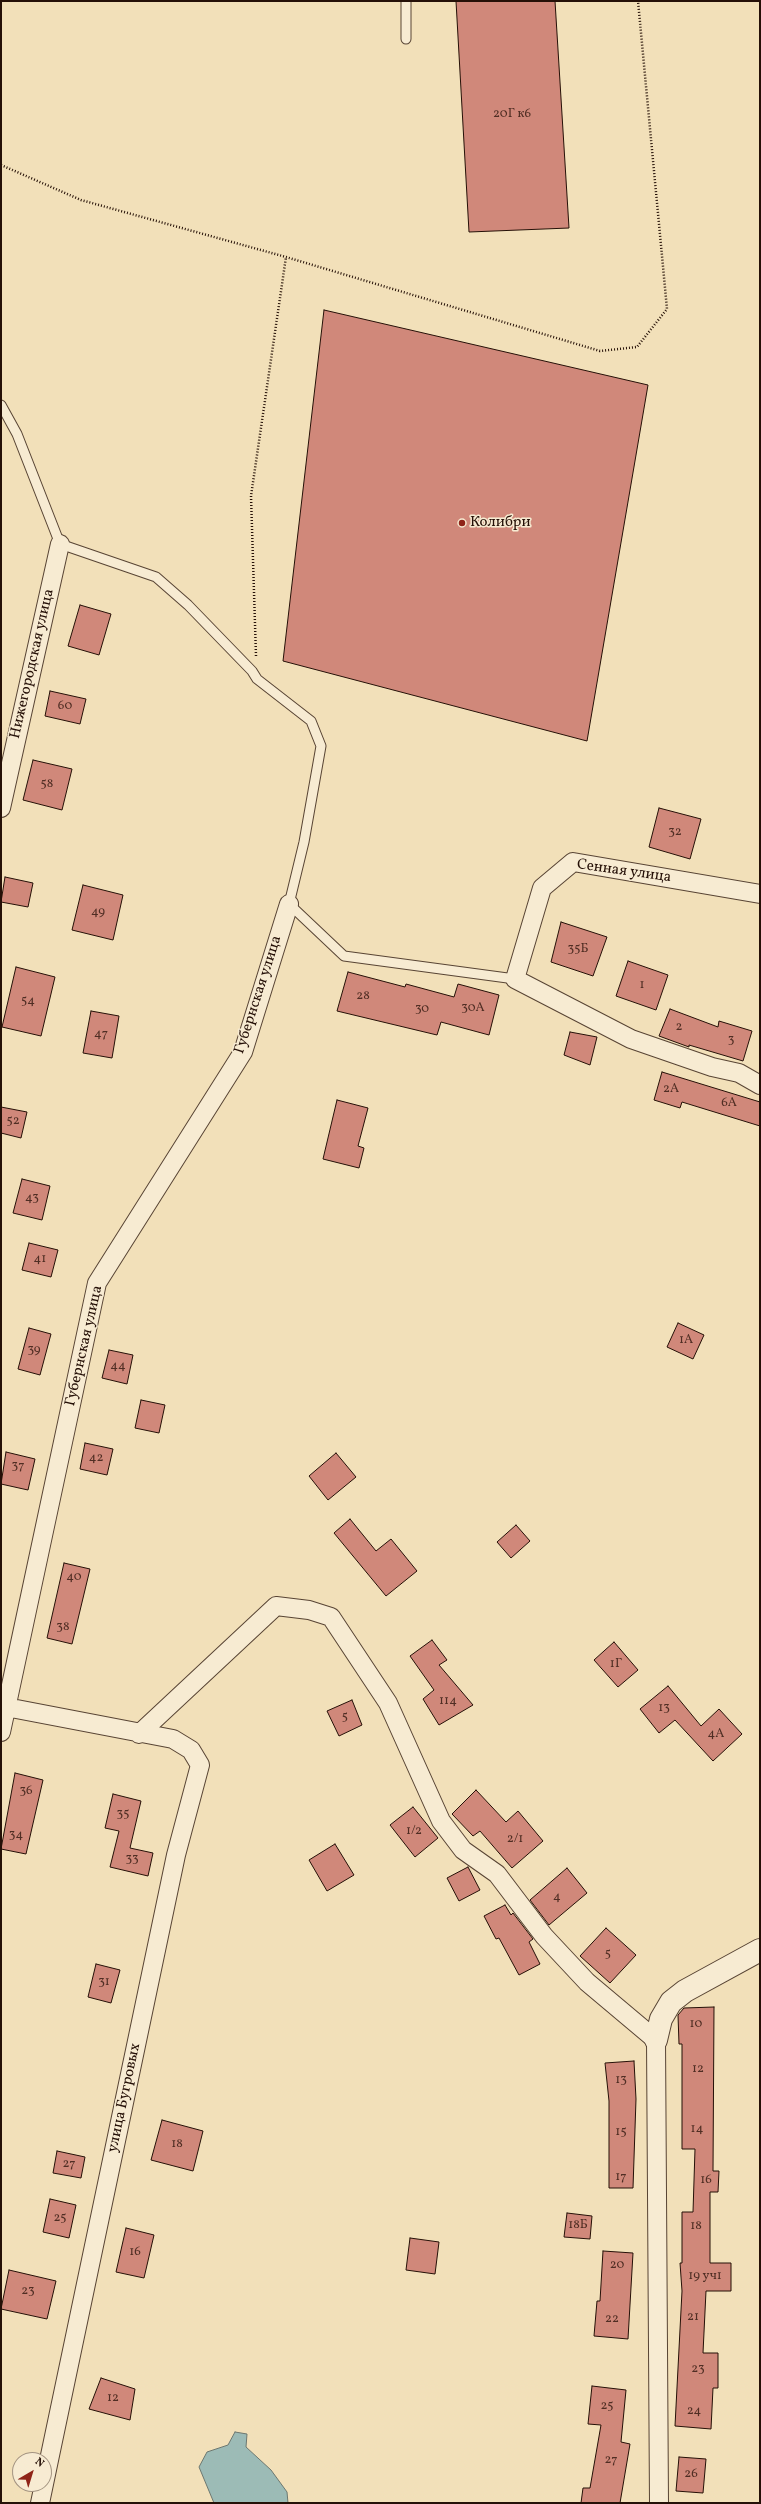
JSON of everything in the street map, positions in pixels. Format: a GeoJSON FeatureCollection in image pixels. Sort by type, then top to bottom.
{"type":"FeatureCollection","features":[{"type":"Feature","properties":{"kind":"street","name":"Нижегородская улица"},"geometry":{"type":"LineString","coordinates":[[1,808],[60,544]]}},
{"type":"Feature","properties":{"kind":"street","name":"Сенная улица"},"geometry":{"type":"LineString","coordinates":[[515,979],[542,888],[573,862],[760,894]]}},
{"type":"Feature","properties":{"kind":"street","name":"Губернская улица"},"geometry":{"type":"LineString","coordinates":[[1,1732],[4,1707],[97,1283],[243,1052],[289,904]]}},
{"type":"Feature","properties":{"kind":"street"},"geometry":{"type":"LineString","coordinates":[[515,979],[631,1040],[712,1067],[739,1073],[760,1086]]}},
{"type":"Feature","properties":{"kind":"street"},"geometry":{"type":"LineString","coordinates":[[139,1734],[276,1606],[309,1610],[331,1617],[388,1703],[441,1821],[463,1850],[497,1874],[544,1936],[587,1982],[656,2040]]}},
{"type":"Feature","properties":{"kind":"street","name":"улица Бугровых"},"geometry":{"type":"LineString","coordinates":[[4,1707],[139,1734],[173,1739],[191,1750],[200,1765],[176,1855],[40,2503]]}},
{"type":"Feature","properties":{"kind":"street"},"geometry":{"type":"LineString","coordinates":[[659,2503],[656,2040],[661,2019],[671,2002],[685,1991],[760,1950]]}},
{"type":"Feature","properties":{"kind":"lane"},"geometry":{"type":"LineString","coordinates":[[406,1],[406,39]]}},
{"type":"Feature","properties":{"kind":"lane"},"geometry":{"type":"LineString","coordinates":[[1,405],[17,434],[60,544],[156,577],[188,605],[252,671],[257,679],[311,721],[321,746],[304,842],[289,904],[344,956],[515,979]]}},
{"type":"Feature","properties":{"kind":"path"},"geometry":{"type":"LineString","coordinates":[[1,165],[81,200],[286,257],[600,351],[637,347],[666,309],[638,1]]}},
{"type":"Feature","properties":{"kind":"path"},"geometry":{"type":"LineString","coordinates":[[257,679],[251,496],[286,257]]}},
{"type":"Feature","properties":{"kind":"water"},"geometry":{"type":"Polygon","coordinates":[[[235,2432],[247,2434],[246,2447],[271,2470],[287,2492],[288,2503],[214,2503],[199,2467],[207,2452],[228,2445],[235,2432]]]}},
{"type":"Feature","properties":{"kind":"building"},"geometry":{"type":"Polygon","coordinates":[[[456,1],[555,1],[569,228],[469,232],[456,1]]]}},
{"type":"Feature","properties":{"kind":"building","name":"Колибри"},"geometry":{"type":"Polygon","coordinates":[[[324,310],[648,385],[587,741],[283,661],[324,310]]]}},
{"type":"Feature","properties":{"kind":"building"},"geometry":{"type":"Polygon","coordinates":[[[80,605],[111,614],[99,655],[68,646],[80,605]]]}},
{"type":"Feature","properties":{"kind":"building"},"geometry":{"type":"Polygon","coordinates":[[[50,691],[86,699],[80,724],[45,716],[50,691]]]}},
{"type":"Feature","properties":{"kind":"building"},"geometry":{"type":"Polygon","coordinates":[[[33,760],[72,769],[62,810],[23,800],[33,760]]]}},
{"type":"Feature","properties":{"kind":"building"},"geometry":{"type":"Polygon","coordinates":[[[659,808],[701,819],[690,859],[649,847],[659,808]]]}},
{"type":"Feature","properties":{"kind":"building"},"geometry":{"type":"Polygon","coordinates":[[[5,877],[33,883],[28,907],[1,902],[5,877]]]}},
{"type":"Feature","properties":{"kind":"building"},"geometry":{"type":"Polygon","coordinates":[[[83,885],[123,895],[113,940],[72,930],[83,885]]]}},
{"type":"Feature","properties":{"kind":"building"},"geometry":{"type":"Polygon","coordinates":[[[561,922],[607,937],[593,976],[551,962],[561,922]]]}},
{"type":"Feature","properties":{"kind":"building"},"geometry":{"type":"Polygon","coordinates":[[[628,961],[668,975],[656,1010],[616,996],[628,961]]]}},
{"type":"Feature","properties":{"kind":"building"},"geometry":{"type":"Polygon","coordinates":[[[16,967],[55,977],[41,1036],[2,1027],[16,967]]]}},
{"type":"Feature","properties":{"kind":"building"},"geometry":{"type":"Polygon","coordinates":[[[348,972],[405,987],[406,984],[454,997],[458,984],[499,995],[489,1035],[441,1022],[437,1035],[337,1011],[348,972]]]}},
{"type":"Feature","properties":{"kind":"building"},"geometry":{"type":"Polygon","coordinates":[[[670,1009],[718,1027],[719,1021],[752,1031],[743,1061],[689,1045],[689,1047],[659,1036],[670,1009]]]}},
{"type":"Feature","properties":{"kind":"building"},"geometry":{"type":"Polygon","coordinates":[[[91,1011],[119,1016],[112,1058],[83,1053],[91,1011]]]}},
{"type":"Feature","properties":{"kind":"building"},"geometry":{"type":"Polygon","coordinates":[[[570,1032],[597,1037],[590,1065],[564,1055],[570,1032]]]}},
{"type":"Feature","properties":{"kind":"building"},"geometry":{"type":"Polygon","coordinates":[[[662,1072],[760,1102],[760,1126],[682,1102],[680,1108],[654,1100],[662,1072]]]}},
{"type":"Feature","properties":{"kind":"building"},"geometry":{"type":"Polygon","coordinates":[[[337,1100],[368,1108],[358,1146],[364,1148],[359,1168],[323,1159],[337,1100]]]}},
{"type":"Feature","properties":{"kind":"building"},"geometry":{"type":"Polygon","coordinates":[[[1,1107],[27,1112],[21,1138],[1,1133],[1,1107]]]}},
{"type":"Feature","properties":{"kind":"building"},"geometry":{"type":"Polygon","coordinates":[[[22,1179],[50,1186],[42,1220],[13,1213],[22,1179]]]}},
{"type":"Feature","properties":{"kind":"building"},"geometry":{"type":"Polygon","coordinates":[[[29,1243],[58,1250],[51,1277],[22,1270],[29,1243]]]}},
{"type":"Feature","properties":{"kind":"building"},"geometry":{"type":"Polygon","coordinates":[[[678,1323],[704,1335],[693,1359],[667,1347],[678,1323]]]}},
{"type":"Feature","properties":{"kind":"building"},"geometry":{"type":"Polygon","coordinates":[[[29,1328],[51,1334],[40,1375],[18,1369],[29,1328]]]}},
{"type":"Feature","properties":{"kind":"building"},"geometry":{"type":"Polygon","coordinates":[[[109,1350],[133,1355],[127,1384],[102,1378],[109,1350]]]}},
{"type":"Feature","properties":{"kind":"building"},"geometry":{"type":"Polygon","coordinates":[[[141,1400],[165,1405],[159,1433],[135,1428],[141,1400]]]}},
{"type":"Feature","properties":{"kind":"building"},"geometry":{"type":"Polygon","coordinates":[[[85,1443],[113,1449],[107,1475],[80,1469],[85,1443]]]}},
{"type":"Feature","properties":{"kind":"building"},"geometry":{"type":"Polygon","coordinates":[[[6,1452],[35,1459],[28,1490],[1,1484],[6,1452]]]}},
{"type":"Feature","properties":{"kind":"building"},"geometry":{"type":"Polygon","coordinates":[[[336,1453],[356,1477],[328,1500],[309,1476],[336,1453]]]}},
{"type":"Feature","properties":{"kind":"building"},"geometry":{"type":"Polygon","coordinates":[[[350,1519],[376,1551],[391,1539],[417,1571],[386,1596],[334,1533],[350,1519]]]}},
{"type":"Feature","properties":{"kind":"building"},"geometry":{"type":"Polygon","coordinates":[[[516,1525],[530,1541],[511,1558],[497,1542],[516,1525]]]}},
{"type":"Feature","properties":{"kind":"building"},"geometry":{"type":"Polygon","coordinates":[[[64,1563],[90,1569],[72,1644],[47,1638],[64,1563]]]}},
{"type":"Feature","properties":{"kind":"building"},"geometry":{"type":"Polygon","coordinates":[[[432,1640],[447,1660],[439,1665],[473,1705],[439,1725],[423,1699],[434,1690],[410,1656],[432,1640]]]}},
{"type":"Feature","properties":{"kind":"building"},"geometry":{"type":"Polygon","coordinates":[[[614,1642],[638,1670],[618,1687],[594,1660],[614,1642]]]}},
{"type":"Feature","properties":{"kind":"building"},"geometry":{"type":"Polygon","coordinates":[[[668,1686],[701,1726],[719,1709],[742,1734],[713,1761],[675,1720],[659,1733],[640,1709],[668,1686]]]}},
{"type":"Feature","properties":{"kind":"building"},"geometry":{"type":"Polygon","coordinates":[[[352,1700],[362,1725],[339,1736],[327,1711],[352,1700]]]}},
{"type":"Feature","properties":{"kind":"building"},"geometry":{"type":"Polygon","coordinates":[[[15,1773],[43,1780],[26,1854],[1,1849],[15,1773]]]}},
{"type":"Feature","properties":{"kind":"building"},"geometry":{"type":"Polygon","coordinates":[[[476,1790],[506,1822],[518,1811],[543,1841],[512,1868],[480,1831],[473,1836],[452,1814],[476,1790]]]}},
{"type":"Feature","properties":{"kind":"building"},"geometry":{"type":"Polygon","coordinates":[[[113,1794],[141,1801],[130,1848],[153,1853],[148,1876],[110,1867],[119,1831],[105,1828],[113,1794]]]}},
{"type":"Feature","properties":{"kind":"building"},"geometry":{"type":"Polygon","coordinates":[[[413,1807],[438,1838],[415,1857],[390,1825],[413,1807]]]}},
{"type":"Feature","properties":{"kind":"building"},"geometry":{"type":"Polygon","coordinates":[[[335,1844],[354,1875],[327,1891],[309,1860],[335,1844]]]}},
{"type":"Feature","properties":{"kind":"building"},"geometry":{"type":"Polygon","coordinates":[[[468,1867],[480,1890],[459,1901],[447,1878],[468,1867]]]}},
{"type":"Feature","properties":{"kind":"building"},"geometry":{"type":"Polygon","coordinates":[[[567,1868],[587,1893],[549,1925],[530,1900],[567,1868]]]}},
{"type":"Feature","properties":{"kind":"building"},"geometry":{"type":"Polygon","coordinates":[[[505,1905],[511,1915],[513,1913],[533,1939],[529,1942],[540,1964],[519,1975],[499,1938],[496,1939],[484,1916],[505,1905]]]}},
{"type":"Feature","properties":{"kind":"building"},"geometry":{"type":"Polygon","coordinates":[[[606,1928],[636,1955],[610,1983],[580,1956],[606,1928]]]}},
{"type":"Feature","properties":{"kind":"building"},"geometry":{"type":"Polygon","coordinates":[[[96,1964],[120,1970],[111,2003],[88,1997],[96,1964]]]}},
{"type":"Feature","properties":{"kind":"building"},"geometry":{"type":"Polygon","coordinates":[[[714,2007],[713,2171],[719,2171],[718,2192],[710,2192],[710,2263],[731,2263],[731,2291],[706,2291],[703,2353],[718,2353],[718,2388],[713,2388],[711,2429],[675,2426],[682,2291],[680,2263],[682,2263],[682,2212],[693,2212],[695,2149],[682,2149],[682,2044],[679,2044],[678,2015],[684,2008],[714,2007]]]}},
{"type":"Feature","properties":{"kind":"building"},"geometry":{"type":"Polygon","coordinates":[[[634,2061],[636,2099],[633,2188],[609,2188],[609,2101],[605,2063],[634,2061]]]}},
{"type":"Feature","properties":{"kind":"building"},"geometry":{"type":"Polygon","coordinates":[[[162,2120],[203,2131],[193,2171],[151,2160],[162,2120]]]}},
{"type":"Feature","properties":{"kind":"building"},"geometry":{"type":"Polygon","coordinates":[[[57,2151],[85,2157],[81,2178],[53,2173],[57,2151]]]}},
{"type":"Feature","properties":{"kind":"building"},"geometry":{"type":"Polygon","coordinates":[[[50,2199],[76,2205],[69,2238],[43,2232],[50,2199]]]}},
{"type":"Feature","properties":{"kind":"building"},"geometry":{"type":"Polygon","coordinates":[[[567,2213],[592,2216],[590,2239],[564,2237],[567,2213]]]}},
{"type":"Feature","properties":{"kind":"building"},"geometry":{"type":"Polygon","coordinates":[[[126,2228],[154,2235],[144,2278],[116,2272],[126,2228]]]}},
{"type":"Feature","properties":{"kind":"building"},"geometry":{"type":"Polygon","coordinates":[[[410,2238],[439,2242],[435,2274],[406,2270],[410,2238]]]}},
{"type":"Feature","properties":{"kind":"building"},"geometry":{"type":"Polygon","coordinates":[[[603,2251],[633,2253],[628,2339],[594,2336],[597,2301],[600,2301],[603,2251]]]}},
{"type":"Feature","properties":{"kind":"building"},"geometry":{"type":"Polygon","coordinates":[[[9,2270],[56,2281],[47,2319],[1,2309],[9,2270]]]}},
{"type":"Feature","properties":{"kind":"building"},"geometry":{"type":"Polygon","coordinates":[[[101,2378],[135,2389],[130,2420],[89,2409],[101,2378]]]}},
{"type":"Feature","properties":{"kind":"building"},"geometry":{"type":"Polygon","coordinates":[[[592,2386],[626,2390],[621,2442],[630,2444],[620,2503],[581,2503],[583,2488],[590,2488],[601,2425],[588,2424],[592,2386]]]}},
{"type":"Feature","properties":{"kind":"building"},"geometry":{"type":"Polygon","coordinates":[[[679,2457],[706,2459],[703,2493],[676,2491],[679,2457]]]}},
{"type":"Feature","properties":{"kind":"place","name":"Колибри"},"geometry":{"type":"Point","coordinates":[462,523]}}]}
